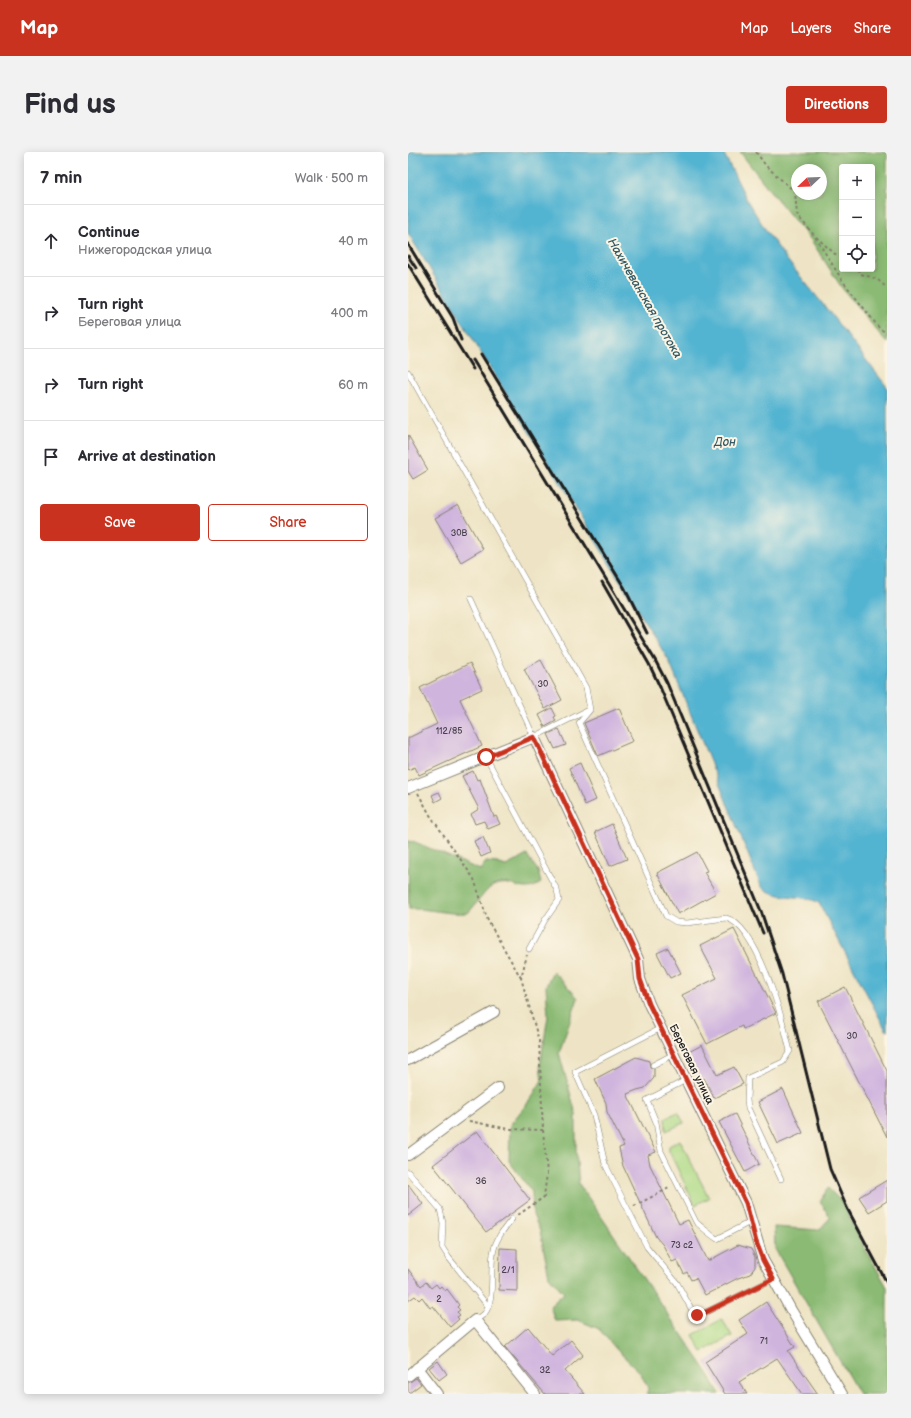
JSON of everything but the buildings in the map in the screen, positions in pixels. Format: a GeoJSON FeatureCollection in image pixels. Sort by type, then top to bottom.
{"type":"FeatureCollection","features":[{"type":"Feature","properties":{"kind":"street"},"geometry":{"type":"LineString","coordinates":[[411,787],[534,737]]}},
{"type":"Feature","properties":{"kind":"street","name":"Береговая улица"},"geometry":{"type":"LineString","coordinates":[[534,737],[638,959],[640,979],[661,1028],[746,1203],[752,1222],[757,1253],[842,1394]]}},
{"type":"Feature","properties":{"kind":"street"},"geometry":{"type":"LineString","coordinates":[[408,1060],[494,1012]]}},
{"type":"Feature","properties":{"kind":"street"},"geometry":{"type":"LineString","coordinates":[[408,1155],[498,1088]]}},
{"type":"Feature","properties":{"kind":"street"},"geometry":{"type":"LineString","coordinates":[[408,1376],[475,1320],[535,1394]]}},
{"type":"Feature","properties":{"kind":"street"},"geometry":{"type":"LineString","coordinates":[[417,1368],[437,1394]]}},
{"type":"Feature","properties":{"kind":"lane"},"geometry":{"type":"LineString","coordinates":[[408,372],[586,688],[590,710]]}},
{"type":"Feature","properties":{"kind":"lane"},"geometry":{"type":"LineString","coordinates":[[471,600],[534,737],[590,710]]}},
{"type":"Feature","properties":{"kind":"lane"},"geometry":{"type":"LineString","coordinates":[[590,710],[579,723],[666,916],[676,922],[726,918],[733,920],[740,926],[763,964],[781,1013],[790,1051],[783,1062],[748,1078],[746,1100],[781,1179]]}},
{"type":"Feature","properties":{"kind":"lane"},"geometry":{"type":"LineString","coordinates":[[486,757],[557,890],[559,900],[545,920],[528,950]]}},
{"type":"Feature","properties":{"kind":"lane"},"geometry":{"type":"LineString","coordinates":[[661,1028],[575,1072],[594,1115],[604,1161],[647,1247],[677,1283],[693,1312],[697,1315],[700,1315],[773,1279]]}},
{"type":"Feature","properties":{"kind":"lane"},"geometry":{"type":"LineString","coordinates":[[653,1065],[674,1054]]}},
{"type":"Feature","properties":{"kind":"lane"},"geometry":{"type":"LineString","coordinates":[[686,1080],[647,1100],[656,1122],[660,1148],[696,1222],[704,1227],[714,1238],[717,1239],[752,1222]]}},
{"type":"Feature","properties":{"kind":"lane"},"geometry":{"type":"LineString","coordinates":[[408,1172],[440,1209],[443,1223],[442,1247],[449,1258],[488,1306]]}},
{"type":"Feature","properties":{"kind":"lane"},"geometry":{"type":"LineString","coordinates":[[475,1320],[485,1313],[492,1297],[490,1284],[493,1253],[499,1235],[512,1219]]}},
{"type":"Feature","properties":{"kind":"path"},"geometry":{"type":"LineString","coordinates":[[756,152],[766,166],[795,192],[796,215],[814,236],[842,280],[880,329],[887,333]]}},
{"type":"Feature","properties":{"kind":"path"},"geometry":{"type":"LineString","coordinates":[[814,236],[835,254],[839,255]]}},
{"type":"Feature","properties":{"kind":"path"},"geometry":{"type":"LineString","coordinates":[[860,272],[861,274],[877,279],[887,288]]}},
{"type":"Feature","properties":{"kind":"path"},"geometry":{"type":"LineString","coordinates":[[411,787],[474,879],[488,921],[521,978],[539,1041],[543,1130],[547,1173],[544,1198],[512,1219]]}},
{"type":"Feature","properties":{"kind":"path"},"geometry":{"type":"LineString","coordinates":[[521,978],[528,950]]}},
{"type":"Feature","properties":{"kind":"path"},"geometry":{"type":"LineString","coordinates":[[457,1119],[508,1129],[543,1130]]}},
{"type":"Feature","properties":{"kind":"path"},"geometry":{"type":"LineString","coordinates":[[628,1209],[678,1184]]}},
{"type":"Feature","properties":{"kind":"green space"},"geometry":{"type":"Polygon","coordinates":[[[740,152],[887,152],[887,343],[842,288],[811,240],[740,152]]]}},
{"type":"Feature","properties":{"kind":"green space"},"geometry":{"type":"Polygon","coordinates":[[[408,841],[415,842],[480,870],[486,862],[506,866],[527,855],[538,871],[541,883],[534,887],[527,888],[505,884],[499,884],[491,887],[468,913],[409,909],[408,841]]]}},
{"type":"Feature","properties":{"kind":"green space"},"geometry":{"type":"Polygon","coordinates":[[[553,971],[578,998],[559,1053],[576,1114],[576,1152],[579,1184],[708,1373],[720,1394],[647,1394],[648,1388],[640,1372],[618,1351],[599,1329],[578,1320],[555,1321],[550,1306],[564,1293],[549,1276],[540,1231],[533,1215],[532,1192],[509,1161],[510,1125],[530,1100],[542,1080],[540,1066],[548,1016],[546,986],[553,971]]]}},
{"type":"Feature","properties":{"kind":"green space"},"geometry":{"type":"Polygon","coordinates":[[[678,1112],[684,1123],[666,1131],[665,1118],[678,1112]]]}},
{"type":"Feature","properties":{"kind":"green space"},"geometry":{"type":"Polygon","coordinates":[[[680,1140],[709,1198],[695,1205],[669,1151],[669,1146],[680,1140]]]}},
{"type":"Feature","properties":{"kind":"green space"},"geometry":{"type":"Polygon","coordinates":[[[828,1188],[843,1203],[859,1238],[887,1287],[887,1394],[859,1394],[775,1249],[774,1227],[819,1230],[830,1218],[820,1201],[828,1188]]]}},
{"type":"Feature","properties":{"kind":"green space"},"geometry":{"type":"Polygon","coordinates":[[[722,1319],[732,1336],[702,1352],[693,1335],[722,1319]]]}},
{"type":"Feature","properties":{"kind":"water","name":"Дон"},"geometry":{"type":"Polygon","coordinates":[[[408,152],[723,152],[748,202],[767,232],[787,260],[887,387],[887,1032],[819,903],[805,898],[774,894],[761,886],[669,661],[408,233],[408,152]]]}},
{"type":"Feature","properties":{"kind":"railway"},"geometry":{"type":"LineString","coordinates":[[408,244],[453,318],[461,340]]}},
{"type":"Feature","properties":{"kind":"railway"},"geometry":{"type":"LineString","coordinates":[[408,256],[416,268]]}},
{"type":"Feature","properties":{"kind":"railway"},"geometry":{"type":"LineString","coordinates":[[408,264],[473,369]]}},
{"type":"Feature","properties":{"kind":"railway"},"geometry":{"type":"LineString","coordinates":[[481,354],[624,587],[647,633]]}},
{"type":"Feature","properties":{"kind":"railway"},"geometry":{"type":"LineString","coordinates":[[473,360],[655,660],[667,683],[761,911],[782,974],[830,1169],[847,1208],[887,1283]]}},
{"type":"Feature","properties":{"kind":"railway"},"geometry":{"type":"LineString","coordinates":[[602,582],[649,664],[660,687],[763,933]]}},
{"type":"Feature","properties":{"kind":"route"},"geometry":{"type":"LineString","coordinates":[[486,757],[534,737],[638,959],[640,979],[649,1004],[746,1203],[756,1242],[773,1279],[700,1315],[697,1315]]}},
{"type":"Feature","properties":{"kind":"water label","name":"Нахичеванская протока"},"geometry":{"type":"Point","coordinates":[645,298]}}]}
